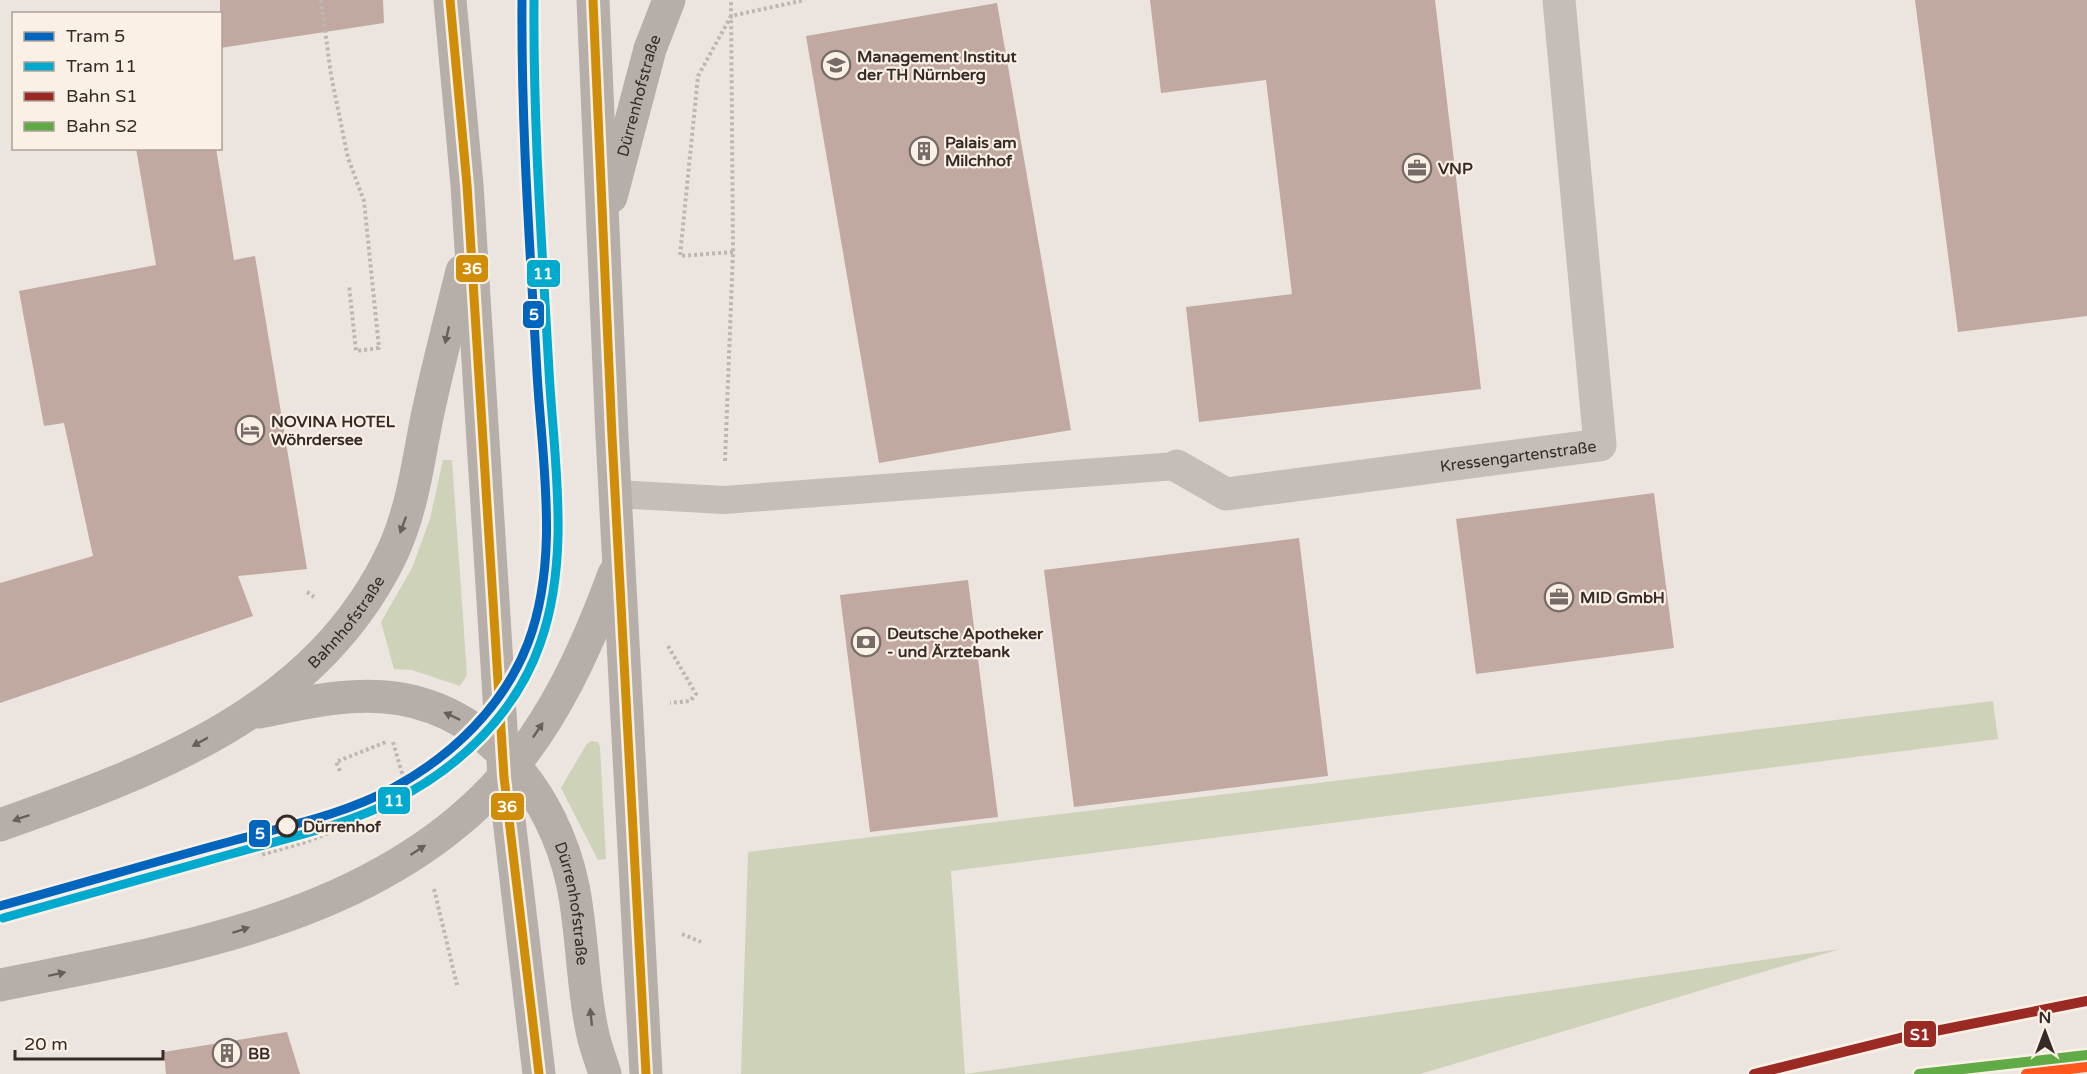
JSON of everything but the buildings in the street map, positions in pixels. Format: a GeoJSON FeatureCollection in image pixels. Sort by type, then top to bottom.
{"type":"FeatureCollection","features":[{"type":"Feature","properties":{"kind":"main road","name":"Dürrenhofstraße"},"geometry":{"type":"LineString","coordinates":[[450,0],[470,238],[507,764],[539,1074]]}},
{"type":"Feature","properties":{"kind":"main road","name":"Dürrenhofstraße"},"geometry":{"type":"LineString","coordinates":[[593,0],[618,564],[645,1074]]}},
{"type":"Feature","properties":{"kind":"main road","name":"Dürrenhofstraße"},"geometry":{"type":"LineString","coordinates":[[603,228],[650,49],[669,0]]}},
{"type":"Feature","properties":{"kind":"main road","name":"Bahnhofstraße"},"geometry":{"type":"LineString","coordinates":[[0,825],[144,770],[184,751],[251,713],[289,685],[320,657],[351,619],[393,550],[413,496],[427,420],[470,238]]}},
{"type":"Feature","properties":{"kind":"main road"},"geometry":{"type":"LineString","coordinates":[[0,986],[235,933],[342,892],[382,872],[423,847],[474,807],[564,689],[587,643],[618,564]]}},
{"type":"Feature","properties":{"kind":"main road","name":"Dürrenhofstraße"},"geometry":{"type":"LineString","coordinates":[[251,713],[355,696],[406,699],[451,715],[507,764],[542,808],[570,874],[583,949],[592,1034],[605,1074]]}},
{"type":"Feature","properties":{"kind":"street","name":"Kressengartenstraße"},"geometry":{"type":"LineString","coordinates":[[1177,466],[1226,494],[1600,445],[1559,0]]}},
{"type":"Feature","properties":{"kind":"lane"},"geometry":{"type":"LineString","coordinates":[[615,494],[724,500],[1177,466]]}},
{"type":"Feature","properties":{"kind":"path"},"geometry":{"type":"LineString","coordinates":[[321,0],[331,75],[348,158],[364,201],[379,348],[356,351],[349,285]]}},
{"type":"Feature","properties":{"kind":"path"},"geometry":{"type":"LineString","coordinates":[[724,500],[733,252],[731,0]]}},
{"type":"Feature","properties":{"kind":"path"},"geometry":{"type":"LineString","coordinates":[[733,252],[680,256],[698,76],[731,16],[805,0]]}},
{"type":"Feature","properties":{"kind":"path"},"geometry":{"type":"LineString","coordinates":[[307,592],[351,619]]}},
{"type":"Feature","properties":{"kind":"path"},"geometry":{"type":"LineString","coordinates":[[669,703],[690,701],[696,694]]}},
{"type":"Feature","properties":{"kind":"path"},"geometry":{"type":"LineString","coordinates":[[340,771],[336,762],[392,739],[423,847],[457,985]]}},
{"type":"Feature","properties":{"kind":"path"},"geometry":{"type":"LineString","coordinates":[[257,845],[261,855],[306,842],[410,801]]}},
{"type":"Feature","properties":{"kind":"green space"},"geometry":{"type":"Polygon","coordinates":[[[443,460],[452,460],[467,675],[460,686],[412,670],[394,669],[381,622],[412,568],[430,519],[443,460]]]}},
{"type":"Feature","properties":{"kind":"green space"},"geometry":{"type":"Polygon","coordinates":[[[1993,701],[1998,739],[951,871],[965,1074],[741,1074],[748,852],[1993,701]]]}},
{"type":"Feature","properties":{"kind":"green space"},"geometry":{"type":"Polygon","coordinates":[[[591,741],[598,742],[600,747],[606,859],[598,860],[561,788],[586,745],[591,741]]]}},
{"type":"Feature","properties":{"kind":"green space"},"geometry":{"type":"Polygon","coordinates":[[[1840,949],[1420,1074],[965,1074],[1840,949]]]}},
{"type":"Feature","properties":{"kind":"tram line","name":"5"},"geometry":{"type":"LineString","coordinates":[[0,906],[314,819],[374,797],[415,775],[455,745],[490,708],[518,666],[538,611],[544,577],[546,543],[545,475],[526,186],[522,0]]}},
{"type":"Feature","properties":{"kind":"tram line","name":"11"},"geometry":{"type":"LineString","coordinates":[[3,918],[315,831],[376,809],[419,787],[463,755],[500,715],[530,669],[549,611],[558,543],[557,474],[536,139],[534,0]]}},
{"type":"Feature","properties":{"kind":"rail line","name":"S1"},"geometry":{"type":"LineString","coordinates":[[1754,1074],[1900,1038],[2087,1001]]}},
{"type":"Feature","properties":{"kind":"rail line","name":"S2"},"geometry":{"type":"LineString","coordinates":[[1919,1074],[2087,1055]]}},
{"type":"Feature","properties":{"kind":"transit line","name":"36"},"geometry":{"type":"LineString","coordinates":[[450,0],[467,185],[504,777],[539,1074]]}},
{"type":"Feature","properties":{"kind":"transit line","name":"36"},"geometry":{"type":"LineString","coordinates":[[593,0],[612,436],[646,1074]]}},
{"type":"Feature","properties":{"kind":"transit line"},"geometry":{"type":"LineString","coordinates":[[2026,1074],[2087,1067]]}},
{"type":"Feature","properties":{"kind":"place","name":"Management Institut der TH Nürnberg"},"geometry":{"type":"Point","coordinates":[836,65]}},
{"type":"Feature","properties":{"kind":"place","name":"Palais am Milchhof"},"geometry":{"type":"Point","coordinates":[924,151]}},
{"type":"Feature","properties":{"kind":"place","name":"VNP"},"geometry":{"type":"Point","coordinates":[1417,168]}},
{"type":"Feature","properties":{"kind":"place","name":"NOVINA HOTEL Wöhrdersee"},"geometry":{"type":"Point","coordinates":[250,430]}},
{"type":"Feature","properties":{"kind":"place","name":"MID GmbH"},"geometry":{"type":"Point","coordinates":[1559,597]}},
{"type":"Feature","properties":{"kind":"place","name":"Deutsche Apotheker - und Ärztebank"},"geometry":{"type":"Point","coordinates":[866,642]}},
{"type":"Feature","properties":{"kind":"place","name":"Dürrenhof"},"geometry":{"type":"Point","coordinates":[287,826]}},
{"type":"Feature","properties":{"kind":"place","name":"BB"},"geometry":{"type":"Point","coordinates":[227,1053]}}]}
